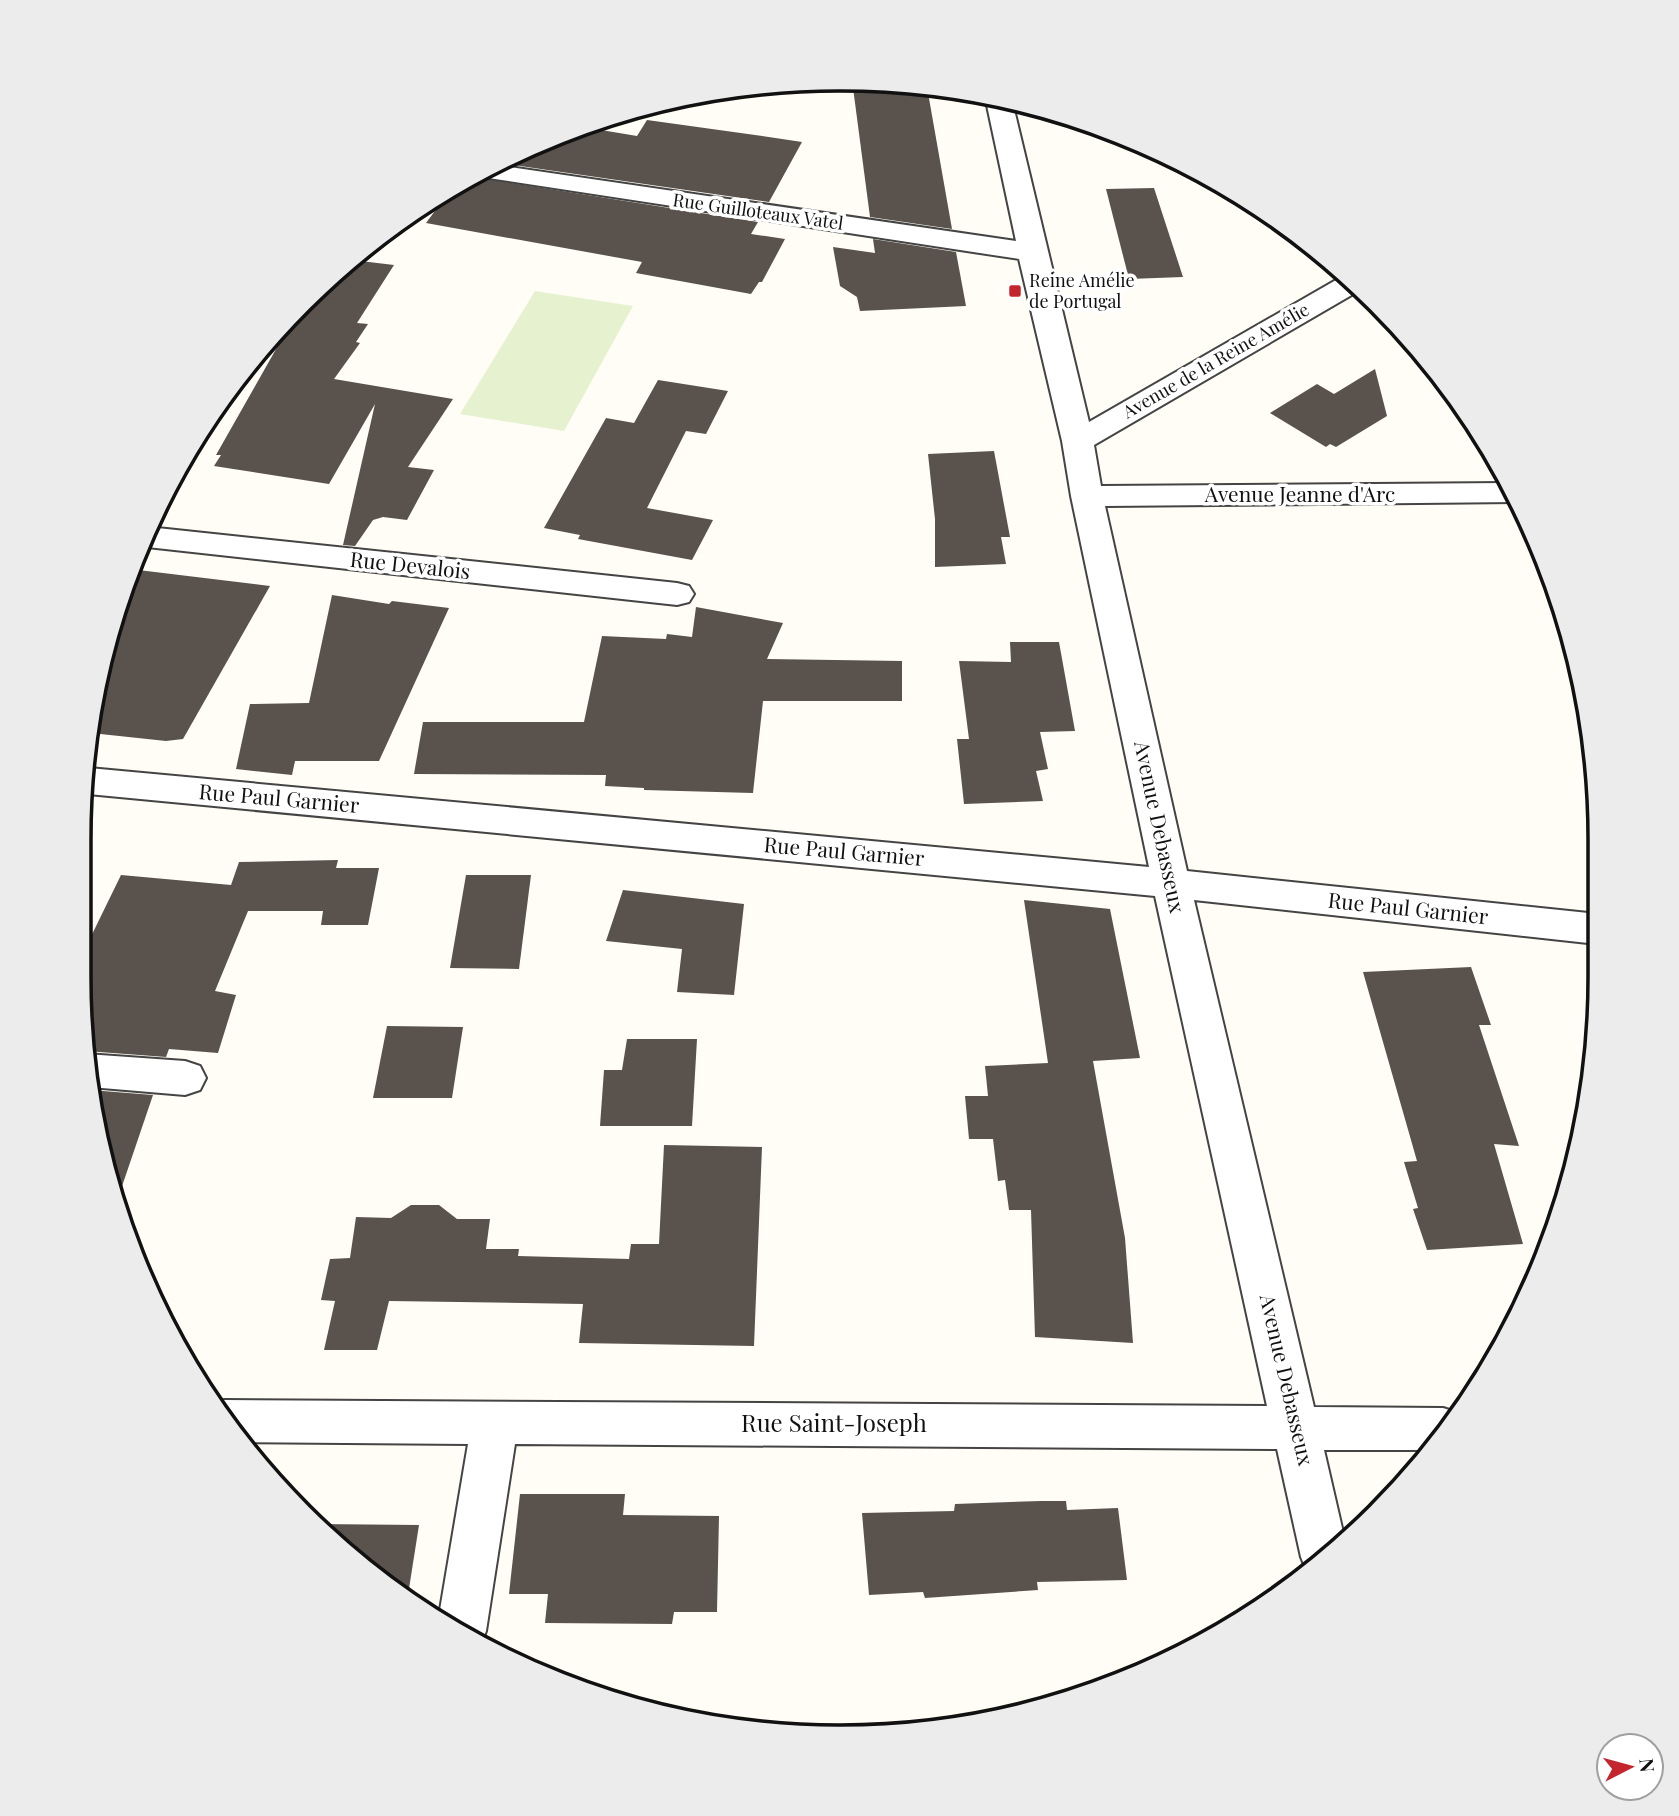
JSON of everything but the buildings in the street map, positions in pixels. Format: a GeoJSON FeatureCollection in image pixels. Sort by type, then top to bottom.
{"type":"FeatureCollection","features":[{"type":"Feature","properties":{"kind":"street","name":"Avenue Debasseux"},"geometry":{"type":"LineString","coordinates":[[1001,109],[1078,441],[1087,496],[1171,883],[1323,1547]]}},
{"type":"Feature","properties":{"kind":"street","name":"Rue Guilloteaux Vatel"},"geometry":{"type":"LineString","coordinates":[[499,173],[1032,252]]}},
{"type":"Feature","properties":{"kind":"street","name":"Avenue de la Reine Amélie"},"geometry":{"type":"LineString","coordinates":[[1078,441],[1344,287]]}},
{"type":"Feature","properties":{"kind":"street","name":"Avenue Jeanne d'Arc"},"geometry":{"type":"LineString","coordinates":[[1087,496],[1504,494]]}},
{"type":"Feature","properties":{"kind":"street","name":"Rue Devalois"},"geometry":{"type":"LineString","coordinates":[[155,538],[677,594]]}},
{"type":"Feature","properties":{"kind":"street","name":"Rue Paul Garnier"},"geometry":{"type":"LineString","coordinates":[[94,781],[1171,883],[1588,928]]}},
{"type":"Feature","properties":{"kind":"street"},"geometry":{"type":"LineString","coordinates":[[97,1071],[186,1078]]}},
{"type":"Feature","properties":{"kind":"street","name":"Rue Saint-Joseph"},"geometry":{"type":"LineString","coordinates":[[238,1421],[1435,1429]]}},
{"type":"Feature","properties":{"kind":"street"},"geometry":{"type":"LineString","coordinates":[[462,1623],[495,1423]]}},
{"type":"Feature","properties":{"kind":"green space"},"geometry":{"type":"Polygon","coordinates":[[[535,291],[633,306],[564,431],[460,414],[535,291]]]}},
{"type":"Feature","properties":{"kind":"place","name":"Reine Amélie de Portugal"},"geometry":{"type":"Point","coordinates":[1015,291]}}]}
